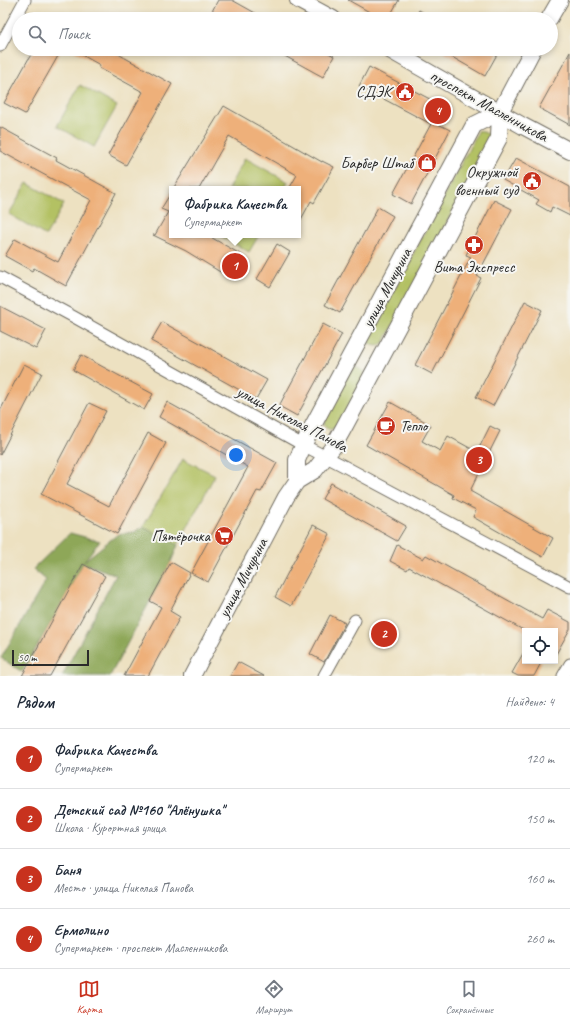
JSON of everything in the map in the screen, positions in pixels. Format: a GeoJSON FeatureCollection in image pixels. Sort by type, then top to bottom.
{"type":"FeatureCollection","features":[{"type":"Feature","properties":{"kind":"main road"},"geometry":{"type":"LineString","coordinates":[[298,0],[320,12]]}},
{"type":"Feature","properties":{"kind":"main road"},"geometry":{"type":"LineString","coordinates":[[553,12],[560,0]]}},
{"type":"Feature","properties":{"kind":"main road","name":"проспект Масленникова"},"geometry":{"type":"LineString","coordinates":[[400,56],[523,126],[570,150]]}},
{"type":"Feature","properties":{"kind":"main road","name":"улица Мичурина"},"geometry":{"type":"LineString","coordinates":[[192,676],[286,497],[297,481],[315,470],[342,431],[499,138],[500,112],[529,56]]}},
{"type":"Feature","properties":{"kind":"main road","name":"улица Мичурина"},"geometry":{"type":"LineString","coordinates":[[297,481],[297,460],[303,445],[474,125],[500,112]]}},
{"type":"Feature","properties":{"kind":"street"},"geometry":{"type":"LineString","coordinates":[[18,12],[25,0]]}},
{"type":"Feature","properties":{"kind":"street"},"geometry":{"type":"LineString","coordinates":[[0,46],[12,24]]}},
{"type":"Feature","properties":{"kind":"street","name":"улица Николая Панова"},"geometry":{"type":"LineString","coordinates":[[0,277],[325,457],[570,587]]}},
{"type":"Feature","properties":{"kind":"street"},"geometry":{"type":"LineString","coordinates":[[324,676],[355,620]]}},
{"type":"Feature","properties":{"kind":"street"},"geometry":{"type":"LineString","coordinates":[[563,676],[570,664]]}},
{"type":"Feature","properties":{"kind":"green space"},"geometry":{"type":"Polygon","coordinates":[[[80,85],[117,106],[94,147],[57,126],[80,85]]]}},
{"type":"Feature","properties":{"kind":"green space"},"geometry":{"type":"Polygon","coordinates":[[[479,130],[492,136],[384,342],[378,346],[371,345],[367,341],[479,130]]]}},
{"type":"Feature","properties":{"kind":"green space"},"geometry":{"type":"Polygon","coordinates":[[[245,158],[288,182],[286,186],[230,186],[245,158]]]}},
{"type":"Feature","properties":{"kind":"green space"},"geometry":{"type":"Polygon","coordinates":[[[27,183],[64,204],[46,236],[9,214],[27,183]]]}},
{"type":"Feature","properties":{"kind":"green space"},"geometry":{"type":"Polygon","coordinates":[[[224,238],[257,238],[249,252],[224,238]]]}},
{"type":"Feature","properties":{"kind":"green space"},"geometry":{"type":"Polygon","coordinates":[[[356,367],[364,372],[365,378],[340,423],[333,429],[328,429],[324,424],[325,418],[350,371],[356,367]]]}},
{"type":"Feature","properties":{"kind":"green space"},"geometry":{"type":"Polygon","coordinates":[[[183,459],[215,475],[178,545],[143,527],[183,459]]]}},
{"type":"Feature","properties":{"kind":"green space"},"geometry":{"type":"Polygon","coordinates":[[[143,527],[178,545],[171,562],[110,676],[62,676],[116,575],[83,563],[60,607],[22,672],[1,658],[46,580],[33,569],[70,533],[100,541],[84,561],[118,534],[134,532],[143,527]]]}},
{"type":"Feature","properties":{"kind":"building"},"geometry":{"type":"Polygon","coordinates":[[[218,0],[232,0],[253,12],[212,12],[218,0]]]}},
{"type":"Feature","properties":{"kind":"building"},"geometry":{"type":"Polygon","coordinates":[[[348,0],[399,0],[392,12],[369,12],[348,0]]]}},
{"type":"Feature","properties":{"kind":"building"},"geometry":{"type":"Polygon","coordinates":[[[570,52],[570,125],[539,108],[570,52]]]}},
{"type":"Feature","properties":{"kind":"building"},"geometry":{"type":"Polygon","coordinates":[[[30,56],[58,56],[25,114],[4,103],[30,56]]]}},
{"type":"Feature","properties":{"kind":"building"},"geometry":{"type":"Polygon","coordinates":[[[84,56],[122,56],[172,84],[126,165],[108,155],[143,92],[99,68],[100,65],[84,56]]]}},
{"type":"Feature","properties":{"kind":"building"},"geometry":{"type":"Polygon","coordinates":[[[285,56],[334,56],[323,77],[285,56]]]}},
{"type":"Feature","properties":{"kind":"building"},"geometry":{"type":"Polygon","coordinates":[[[450,56],[496,56],[485,76],[450,56]]]}},
{"type":"Feature","properties":{"kind":"building"},"geometry":{"type":"Polygon","coordinates":[[[369,67],[443,106],[434,122],[450,130],[411,204],[393,194],[431,124],[359,86],[369,67]]]}},
{"type":"Feature","properties":{"kind":"building"},"geometry":{"type":"Polygon","coordinates":[[[224,106],[322,162],[334,167],[314,203],[311,201],[301,219],[301,186],[291,186],[297,175],[229,136],[201,186],[175,186],[224,106]]]}},
{"type":"Feature","properties":{"kind":"building"},"geometry":{"type":"Polygon","coordinates":[[[0,127],[57,158],[56,160],[116,193],[66,286],[34,268],[32,271],[5,256],[15,239],[58,262],[91,200],[0,151],[0,127]]]}},
{"type":"Feature","properties":{"kind":"building"},"geometry":{"type":"Polygon","coordinates":[[[516,158],[570,187],[570,216],[552,207],[550,212],[536,204],[539,200],[503,180],[516,158]]]}},
{"type":"Feature","properties":{"kind":"building"},"geometry":{"type":"Polygon","coordinates":[[[169,196],[169,238],[212,238],[242,255],[241,257],[246,260],[236,279],[230,278],[186,251],[153,235],[155,235],[168,212],[161,209],[169,196]]]}},
{"type":"Feature","properties":{"kind":"building"},"geometry":{"type":"Polygon","coordinates":[[[494,200],[512,209],[477,276],[481,278],[432,374],[415,365],[471,257],[466,255],[494,200]]]}},
{"type":"Feature","properties":{"kind":"building"},"geometry":{"type":"Polygon","coordinates":[[[378,207],[393,216],[340,313],[325,305],[378,207]]]}},
{"type":"Feature","properties":{"kind":"building"},"geometry":{"type":"Polygon","coordinates":[[[277,244],[290,252],[270,287],[257,279],[277,244]]]}},
{"type":"Feature","properties":{"kind":"building"},"geometry":{"type":"Polygon","coordinates":[[[525,301],[542,310],[493,406],[476,397],[525,301]]]}},
{"type":"Feature","properties":{"kind":"building"},"geometry":{"type":"Polygon","coordinates":[[[0,306],[46,330],[36,349],[0,331],[0,306]]]}},
{"type":"Feature","properties":{"kind":"building"},"geometry":{"type":"Polygon","coordinates":[[[162,322],[267,380],[256,399],[151,341],[162,322]]]}},
{"type":"Feature","properties":{"kind":"building"},"geometry":{"type":"Polygon","coordinates":[[[323,324],[342,334],[297,416],[279,406],[323,324]]]}},
{"type":"Feature","properties":{"kind":"building"},"geometry":{"type":"Polygon","coordinates":[[[81,355],[153,394],[144,410],[73,370],[81,355]]]}},
{"type":"Feature","properties":{"kind":"building"},"geometry":{"type":"Polygon","coordinates":[[[24,364],[42,373],[0,455],[0,411],[24,364]]]}},
{"type":"Feature","properties":{"kind":"building"},"geometry":{"type":"Polygon","coordinates":[[[167,402],[277,463],[261,492],[257,491],[208,582],[191,573],[248,467],[159,417],[167,402]]]}},
{"type":"Feature","properties":{"kind":"building"},"geometry":{"type":"Polygon","coordinates":[[[390,402],[431,425],[422,441],[440,451],[448,436],[477,452],[490,426],[500,431],[470,491],[553,538],[543,557],[473,517],[476,510],[453,498],[454,495],[366,445],[390,402]]]}},
{"type":"Feature","properties":{"kind":"building"},"geometry":{"type":"Polygon","coordinates":[[[89,403],[106,411],[67,484],[109,506],[148,433],[166,443],[117,534],[41,494],[89,403]]]}},
{"type":"Feature","properties":{"kind":"building"},"geometry":{"type":"Polygon","coordinates":[[[331,483],[406,526],[397,541],[322,499],[331,483]]]}},
{"type":"Feature","properties":{"kind":"building"},"geometry":{"type":"Polygon","coordinates":[[[313,525],[330,534],[291,606],[275,597],[313,525]]]}},
{"type":"Feature","properties":{"kind":"building"},"geometry":{"type":"Polygon","coordinates":[[[397,545],[423,559],[426,555],[542,619],[547,610],[570,622],[570,629],[558,651],[558,628],[522,628],[522,629],[409,567],[407,570],[390,561],[397,545]]]}},
{"type":"Feature","properties":{"kind":"building"},"geometry":{"type":"Polygon","coordinates":[[[171,562],[190,573],[170,611],[180,617],[148,676],[124,676],[161,607],[150,601],[171,562]]]}},
{"type":"Feature","properties":{"kind":"building"},"geometry":{"type":"Polygon","coordinates":[[[83,564],[105,576],[50,676],[22,676],[83,564]]]}},
{"type":"Feature","properties":{"kind":"building"},"geometry":{"type":"Polygon","coordinates":[[[330,615],[345,623],[324,662],[310,654],[330,615]]]}},
{"type":"Feature","properties":{"kind":"building"},"geometry":{"type":"Polygon","coordinates":[[[522,655],[522,664],[540,664],[534,676],[518,676],[512,673],[522,655]]]}},
{"type":"Feature","properties":{"kind":"building"},"geometry":{"type":"Polygon","coordinates":[[[238,662],[264,676],[230,676],[238,662]]]}},
{"type":"Feature","properties":{"kind":"place","name":"СДЭК"},"geometry":{"type":"Point","coordinates":[405,92]}},
{"type":"Feature","properties":{"kind":"place","name":"Ермолино"},"geometry":{"type":"Point","coordinates":[438,111]}},
{"type":"Feature","properties":{"kind":"place","name":"Барбер Штаб"},"geometry":{"type":"Point","coordinates":[427,163]}},
{"type":"Feature","properties":{"kind":"place","name":"Окружной военный суд"},"geometry":{"type":"Point","coordinates":[532,181]}},
{"type":"Feature","properties":{"kind":"place","name":"Вита Экспресс"},"geometry":{"type":"Point","coordinates":[474,245]}},
{"type":"Feature","properties":{"kind":"place","name":"Фабрика Качества"},"geometry":{"type":"Point","coordinates":[235,266]}},
{"type":"Feature","properties":{"kind":"place","name":"Тепло"},"geometry":{"type":"Point","coordinates":[386,426]}},
{"type":"Feature","properties":{"kind":"place","name":"Баня"},"geometry":{"type":"Point","coordinates":[479,460]}},
{"type":"Feature","properties":{"kind":"place","name":"Пятёрочка"},"geometry":{"type":"Point","coordinates":[224,536]}},
{"type":"Feature","properties":{"kind":"place","name":"Детский сад №160 \"Алёнушка\""},"geometry":{"type":"Point","coordinates":[384,634]}}]}
